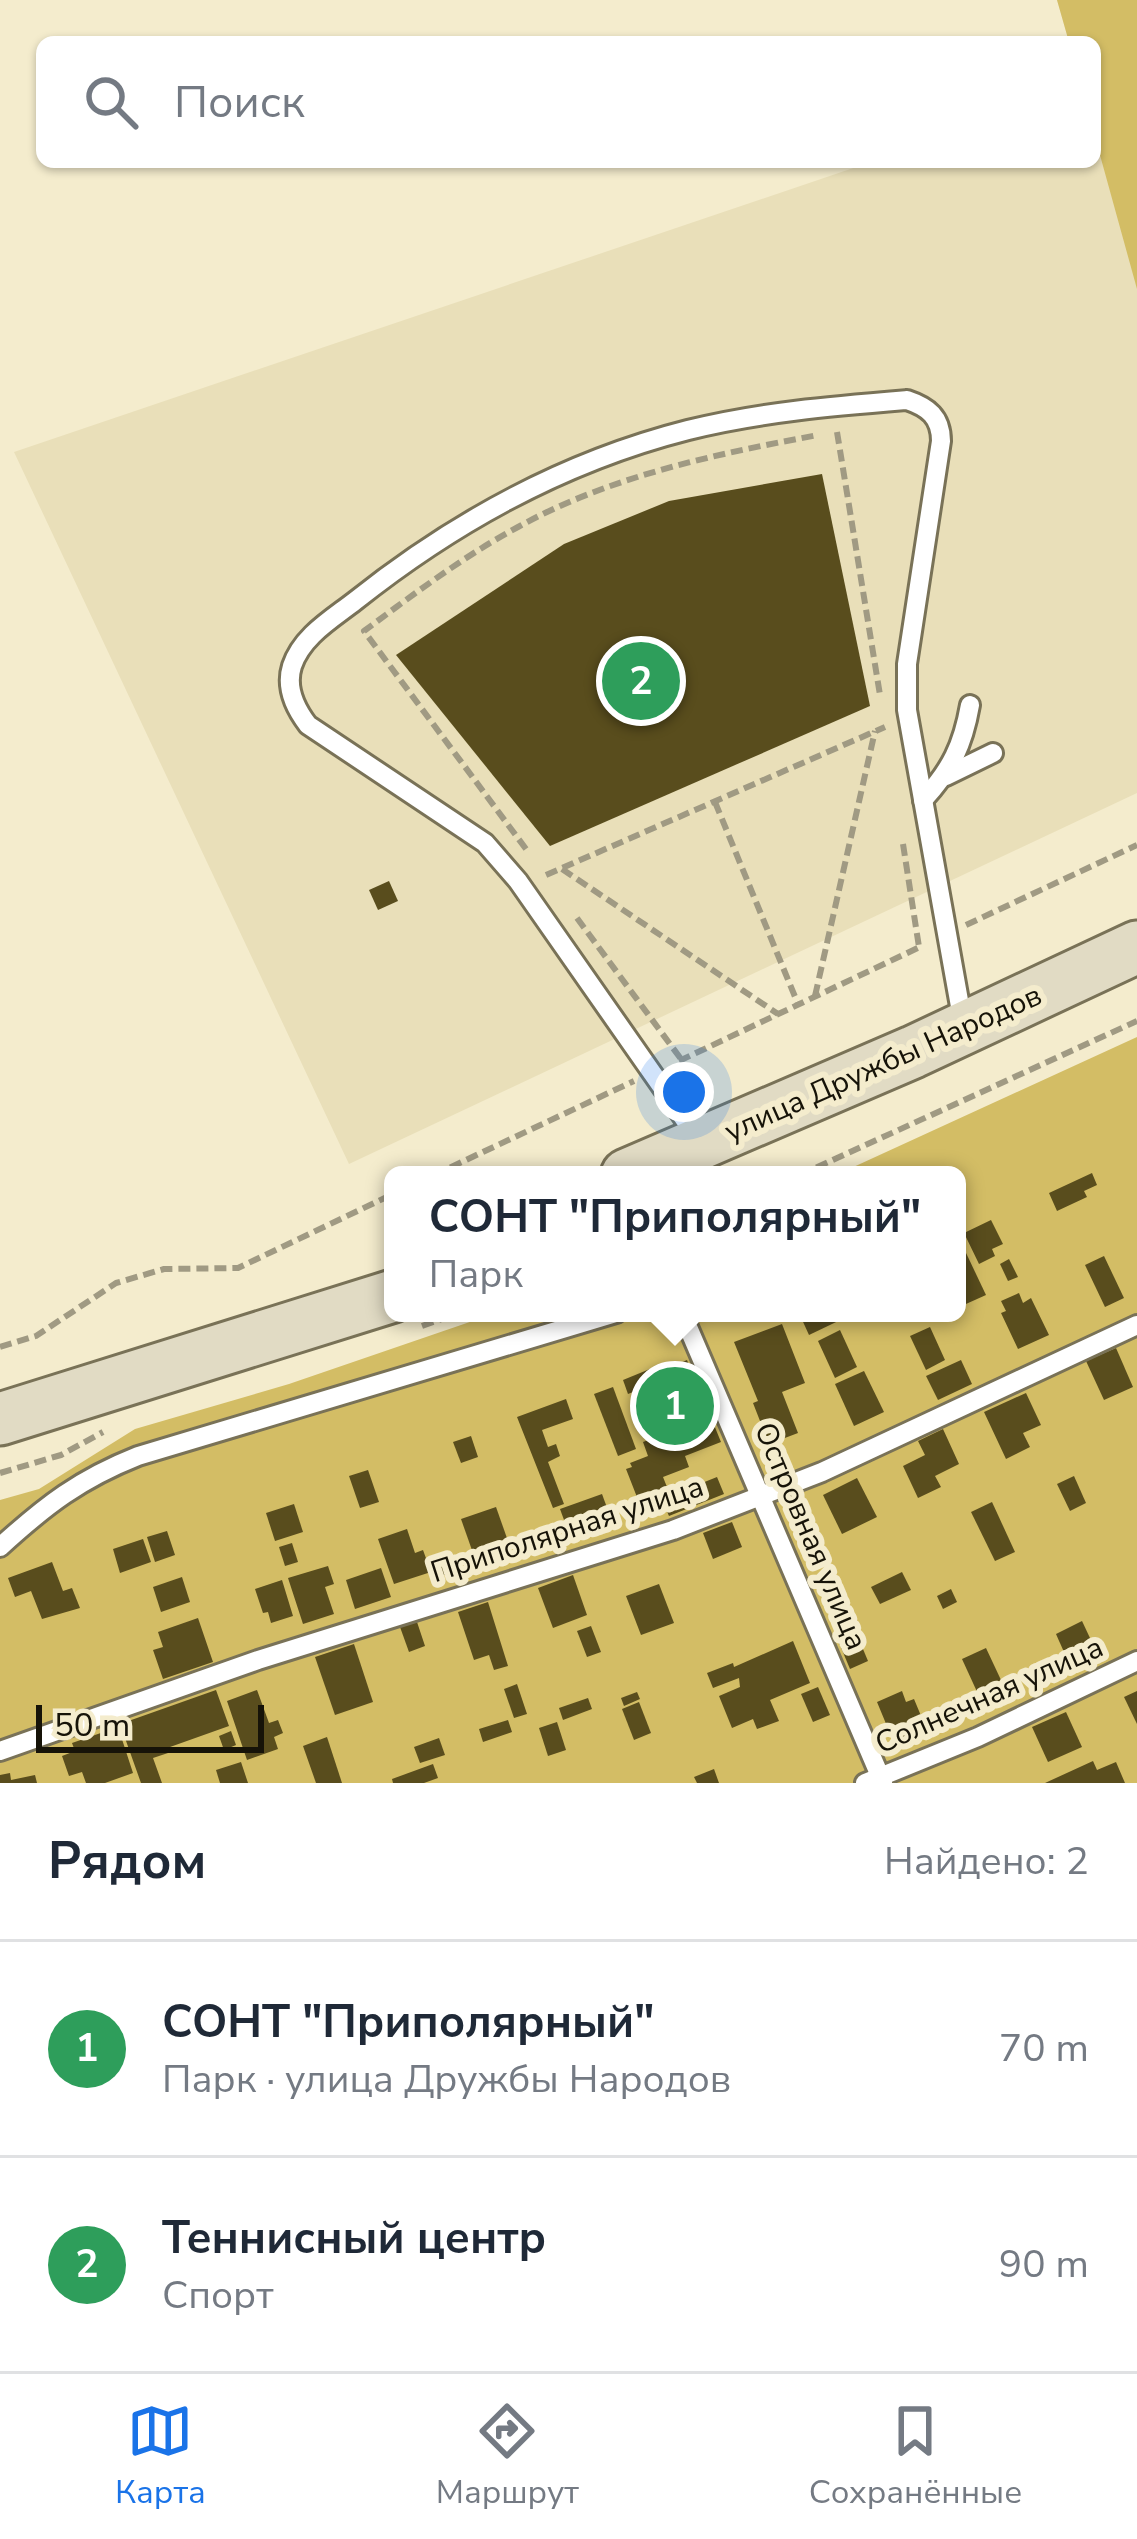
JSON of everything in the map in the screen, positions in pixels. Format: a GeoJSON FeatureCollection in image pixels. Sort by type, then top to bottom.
{"type":"FeatureCollection","features":[{"type":"Feature","properties":{"kind":"main road","name":"улица Дружбы Народов"},"geometry":{"type":"LineString","coordinates":[[706,1159],[1137,947]]}},
{"type":"Feature","properties":{"kind":"main road","name":"улица Дружбы Народов"},"geometry":{"type":"LineString","coordinates":[[671,1166],[706,1159],[908,1089],[1137,982]]}},
{"type":"Feature","properties":{"kind":"main road"},"geometry":{"type":"LineString","coordinates":[[0,1384],[231,1318],[384,1267]]}},
{"type":"Feature","properties":{"kind":"main road"},"geometry":{"type":"LineString","coordinates":[[0,1419],[384,1299]]}},
{"type":"Feature","properties":{"kind":"lane"},"geometry":{"type":"LineString","coordinates":[[706,1159],[652,1072],[518,881],[485,843],[308,725],[297,711],[289,680],[292,665],[312,634],[440,540],[532,488],[584,464],[689,430],[749,417],[907,400],[923,406],[941,429],[907,664],[907,710],[964,1029],[1038,973]]}},
{"type":"Feature","properties":{"kind":"lane"},"geometry":{"type":"LineString","coordinates":[[923,800],[946,776],[958,754],[970,705]]}},
{"type":"Feature","properties":{"kind":"lane"},"geometry":{"type":"LineString","coordinates":[[946,776],[993,753]]}},
{"type":"Feature","properties":{"kind":"lane"},"geometry":{"type":"LineString","coordinates":[[0,1546],[48,1502],[138,1456],[586,1322]]}},
{"type":"Feature","properties":{"kind":"lane","name":"Островная улица"},"geometry":{"type":"LineString","coordinates":[[686,1322],[876,1781]]}},
{"type":"Feature","properties":{"kind":"lane","name":"Приполярная улица"},"geometry":{"type":"LineString","coordinates":[[0,1750],[258,1660],[628,1546],[822,1472],[1137,1325]]}},
{"type":"Feature","properties":{"kind":"lane","name":"Солнечная улица"},"geometry":{"type":"LineString","coordinates":[[876,1781],[1137,1660]]}},
{"type":"Feature","properties":{"kind":"path"},"geometry":{"type":"LineString","coordinates":[[532,856],[364,631],[434,579],[520,525],[622,482],[730,452],[840,431],[882,705]]}},
{"type":"Feature","properties":{"kind":"path"},"geometry":{"type":"LineString","coordinates":[[545,875],[885,728]]}},
{"type":"Feature","properties":{"kind":"path"},"geometry":{"type":"LineString","coordinates":[[815,996],[875,731]]}},
{"type":"Feature","properties":{"kind":"path"},"geometry":{"type":"LineString","coordinates":[[715,802],[798,1004]]}},
{"type":"Feature","properties":{"kind":"path"},"geometry":{"type":"LineString","coordinates":[[902,835],[920,947]]}},
{"type":"Feature","properties":{"kind":"path"},"geometry":{"type":"LineString","coordinates":[[453,1166],[1137,845]]}},
{"type":"Feature","properties":{"kind":"path"},"geometry":{"type":"LineString","coordinates":[[562,868],[778,1014]]}},
{"type":"Feature","properties":{"kind":"path"},"geometry":{"type":"LineString","coordinates":[[573,912],[681,1059]]}},
{"type":"Feature","properties":{"kind":"path"},"geometry":{"type":"LineString","coordinates":[[820,1166],[1137,1022]]}},
{"type":"Feature","properties":{"kind":"path"},"geometry":{"type":"LineString","coordinates":[[0,1347],[36,1336],[116,1283],[164,1269],[238,1268],[384,1199]]}},
{"type":"Feature","properties":{"kind":"shaded area"},"geometry":{"type":"Polygon","coordinates":[[[1057,0],[1137,0],[1137,793],[349,1164],[14,452],[853,168],[1101,168],[1101,36],[1067,36],[1057,0]]]}},
{"type":"Feature","properties":{"kind":"shaded area"},"geometry":{"type":"Polygon","coordinates":[[[1057,0],[1137,0],[1137,289],[1101,159],[1101,36],[1067,36],[1057,0]]]}},
{"type":"Feature","properties":{"kind":"shaded area"},"geometry":{"type":"Polygon","coordinates":[[[1137,1037],[1137,1783],[0,1783],[0,1500],[39,1489],[135,1429],[289,1384],[470,1322],[966,1322],[966,1166],[856,1166],[1137,1037]]]}},
{"type":"Feature","properties":{"kind":"building"},"geometry":{"type":"Polygon","coordinates":[[[822,474],[870,706],[550,846],[396,655],[564,544],[669,501],[822,474]]]}},
{"type":"Feature","properties":{"kind":"building"},"geometry":{"type":"Polygon","coordinates":[[[389,881],[398,901],[378,910],[369,890],[389,881]]]}},
{"type":"Feature","properties":{"kind":"building"},"geometry":{"type":"Polygon","coordinates":[[[1092,1173],[1097,1185],[1084,1191],[1087,1197],[1057,1211],[1049,1193],[1092,1173]]]}},
{"type":"Feature","properties":{"kind":"building"},"geometry":{"type":"Polygon","coordinates":[[[991,1220],[1003,1244],[992,1249],[995,1256],[979,1264],[966,1232],[991,1220]]]}},
{"type":"Feature","properties":{"kind":"building"},"geometry":{"type":"Polygon","coordinates":[[[966,1253],[986,1295],[966,1304],[966,1253]]]}},
{"type":"Feature","properties":{"kind":"building"},"geometry":{"type":"Polygon","coordinates":[[[1104,1256],[1124,1298],[1105,1307],[1085,1265],[1104,1256]]]}},
{"type":"Feature","properties":{"kind":"building"},"geometry":{"type":"Polygon","coordinates":[[[1009,1259],[1018,1277],[1008,1281],[1000,1264],[1009,1259]]]}},
{"type":"Feature","properties":{"kind":"building"},"geometry":{"type":"Polygon","coordinates":[[[1019,1293],[1023,1303],[1031,1298],[1049,1335],[1018,1349],[1001,1313],[1006,1311],[1001,1301],[1019,1293]]]}},
{"type":"Feature","properties":{"kind":"building"},"geometry":{"type":"Polygon","coordinates":[[[803,1322],[836,1322],[809,1335],[803,1322]]]}},
{"type":"Feature","properties":{"kind":"building"},"geometry":{"type":"Polygon","coordinates":[[[782,1324],[805,1383],[782,1392],[798,1433],[769,1444],[734,1342],[782,1324]]]}},
{"type":"Feature","properties":{"kind":"building"},"geometry":{"type":"Polygon","coordinates":[[[930,1327],[945,1360],[926,1370],[910,1336],[930,1327]]]}},
{"type":"Feature","properties":{"kind":"building"},"geometry":{"type":"Polygon","coordinates":[[[840,1330],[857,1367],[835,1378],[818,1341],[840,1330]]]}},
{"type":"Feature","properties":{"kind":"building"},"geometry":{"type":"Polygon","coordinates":[[[1116,1348],[1133,1387],[1104,1400],[1086,1361],[1116,1348]]]}},
{"type":"Feature","properties":{"kind":"building"},"geometry":{"type":"Polygon","coordinates":[[[687,1360],[704,1405],[691,1410],[673,1366],[687,1360]]]}},
{"type":"Feature","properties":{"kind":"building"},"geometry":{"type":"Polygon","coordinates":[[[961,1360],[972,1384],[938,1400],[926,1376],[961,1360]]]}},
{"type":"Feature","properties":{"kind":"building"},"geometry":{"type":"Polygon","coordinates":[[[667,1362],[673,1376],[628,1394],[623,1380],[667,1362]]]}},
{"type":"Feature","properties":{"kind":"building"},"geometry":{"type":"Polygon","coordinates":[[[864,1371],[884,1412],[854,1426],[835,1384],[864,1371]]]}},
{"type":"Feature","properties":{"kind":"building"},"geometry":{"type":"Polygon","coordinates":[[[613,1387],[636,1449],[618,1456],[594,1394],[613,1387]]]}},
{"type":"Feature","properties":{"kind":"building"},"geometry":{"type":"Polygon","coordinates":[[[1026,1393],[1041,1425],[1023,1433],[1030,1447],[1006,1459],[984,1412],[1026,1393]]]}},
{"type":"Feature","properties":{"kind":"building"},"geometry":{"type":"Polygon","coordinates":[[[566,1399],[573,1419],[542,1430],[548,1447],[556,1444],[560,1456],[548,1462],[564,1504],[553,1508],[517,1417],[566,1399]]]}},
{"type":"Feature","properties":{"kind":"building"},"geometry":{"type":"Polygon","coordinates":[[[714,1425],[721,1442],[685,1456],[689,1467],[663,1477],[669,1492],[661,1495],[662,1499],[717,1477],[724,1494],[669,1516],[665,1507],[644,1515],[626,1469],[648,1456],[643,1442],[675,1430],[679,1440],[714,1425]]]}},
{"type":"Feature","properties":{"kind":"building"},"geometry":{"type":"Polygon","coordinates":[[[943,1429],[959,1464],[935,1476],[941,1487],[918,1498],[903,1466],[925,1455],[918,1441],[943,1429]]]}},
{"type":"Feature","properties":{"kind":"building"},"geometry":{"type":"Polygon","coordinates":[[[471,1436],[478,1457],[461,1463],[453,1442],[471,1436]]]}},
{"type":"Feature","properties":{"kind":"building"},"geometry":{"type":"Polygon","coordinates":[[[368,1470],[379,1502],[360,1508],[349,1476],[368,1470]]]}},
{"type":"Feature","properties":{"kind":"building"},"geometry":{"type":"Polygon","coordinates":[[[1074,1476],[1086,1503],[1070,1511],[1057,1484],[1074,1476]]]}},
{"type":"Feature","properties":{"kind":"building"},"geometry":{"type":"Polygon","coordinates":[[[857,1478],[877,1517],[842,1534],[823,1495],[857,1478]]]}},
{"type":"Feature","properties":{"kind":"building"},"geometry":{"type":"Polygon","coordinates":[[[602,1494],[613,1524],[571,1539],[560,1509],[602,1494]]]}},
{"type":"Feature","properties":{"kind":"building"},"geometry":{"type":"Polygon","coordinates":[[[992,1502],[1015,1552],[995,1561],[971,1512],[992,1502]]]}},
{"type":"Feature","properties":{"kind":"building"},"geometry":{"type":"Polygon","coordinates":[[[294,1504],[303,1532],[275,1541],[266,1513],[294,1504]]]}},
{"type":"Feature","properties":{"kind":"building"},"geometry":{"type":"Polygon","coordinates":[[[496,1507],[508,1541],[473,1553],[461,1519],[496,1507]]]}},
{"type":"Feature","properties":{"kind":"building"},"geometry":{"type":"Polygon","coordinates":[[[732,1522],[742,1547],[713,1559],[703,1533],[732,1522]]]}},
{"type":"Feature","properties":{"kind":"building"},"geometry":{"type":"Polygon","coordinates":[[[407,1529],[415,1553],[423,1550],[431,1572],[394,1584],[378,1539],[407,1529]]]}},
{"type":"Feature","properties":{"kind":"building"},"geometry":{"type":"Polygon","coordinates":[[[167,1531],[175,1555],[155,1562],[147,1537],[167,1531]]]}},
{"type":"Feature","properties":{"kind":"building"},"geometry":{"type":"Polygon","coordinates":[[[143,1539],[151,1562],[120,1573],[113,1549],[143,1539]]]}},
{"type":"Feature","properties":{"kind":"building"},"geometry":{"type":"Polygon","coordinates":[[[292,1543],[298,1562],[285,1566],[279,1547],[292,1543]]]}},
{"type":"Feature","properties":{"kind":"building"},"geometry":{"type":"Polygon","coordinates":[[[450,1558],[455,1571],[436,1578],[431,1565],[450,1558]]]}},
{"type":"Feature","properties":{"kind":"building"},"geometry":{"type":"Polygon","coordinates":[[[52,1562],[63,1591],[72,1588],[80,1608],[42,1619],[31,1591],[15,1597],[8,1578],[52,1562]]]}},
{"type":"Feature","properties":{"kind":"building"},"geometry":{"type":"Polygon","coordinates":[[[328,1566],[334,1584],[325,1587],[334,1614],[303,1624],[288,1578],[328,1566]]]}},
{"type":"Feature","properties":{"kind":"building"},"geometry":{"type":"Polygon","coordinates":[[[381,1568],[391,1597],[355,1609],[346,1580],[381,1568]]]}},
{"type":"Feature","properties":{"kind":"building"},"geometry":{"type":"Polygon","coordinates":[[[902,1572],[911,1590],[880,1604],[871,1587],[902,1572]]]}},
{"type":"Feature","properties":{"kind":"building"},"geometry":{"type":"Polygon","coordinates":[[[573,1575],[587,1615],[553,1628],[538,1588],[573,1575]]]}},
{"type":"Feature","properties":{"kind":"building"},"geometry":{"type":"Polygon","coordinates":[[[182,1577],[190,1602],[161,1612],[153,1587],[182,1577]]]}},
{"type":"Feature","properties":{"kind":"building"},"geometry":{"type":"Polygon","coordinates":[[[282,1580],[293,1616],[271,1623],[255,1589],[282,1580]]]}},
{"type":"Feature","properties":{"kind":"building"},"geometry":{"type":"Polygon","coordinates":[[[659,1584],[674,1623],[641,1635],[626,1596],[659,1584]]]}},
{"type":"Feature","properties":{"kind":"building"},"geometry":{"type":"Polygon","coordinates":[[[951,1589],[957,1602],[943,1609],[937,1596],[951,1589]]]}},
{"type":"Feature","properties":{"kind":"building"},"geometry":{"type":"Polygon","coordinates":[[[488,1602],[508,1666],[494,1670],[489,1655],[474,1660],[458,1612],[488,1602]]]}},
{"type":"Feature","properties":{"kind":"building"},"geometry":{"type":"Polygon","coordinates":[[[198,1618],[213,1662],[163,1679],[153,1650],[163,1647],[158,1632],[198,1618]]]}},
{"type":"Feature","properties":{"kind":"building"},"geometry":{"type":"Polygon","coordinates":[[[1082,1621],[1098,1655],[1071,1668],[1056,1634],[1082,1621]]]}},
{"type":"Feature","properties":{"kind":"building"},"geometry":{"type":"Polygon","coordinates":[[[417,1622],[425,1646],[409,1652],[400,1627],[417,1622]]]}},
{"type":"Feature","properties":{"kind":"building"},"geometry":{"type":"Polygon","coordinates":[[[591,1626],[601,1652],[587,1657],[577,1631],[591,1626]]]}},
{"type":"Feature","properties":{"kind":"building"},"geometry":{"type":"Polygon","coordinates":[[[855,1630],[868,1661],[850,1669],[837,1638],[855,1630]]]}},
{"type":"Feature","properties":{"kind":"building"},"geometry":{"type":"Polygon","coordinates":[[[793,1641],[810,1683],[770,1700],[779,1721],[757,1729],[753,1719],[732,1728],[719,1696],[740,1687],[739,1678],[713,1688],[707,1673],[733,1663],[734,1667],[793,1641]]]}},
{"type":"Feature","properties":{"kind":"building"},"geometry":{"type":"Polygon","coordinates":[[[354,1644],[373,1702],[335,1715],[315,1657],[354,1644]]]}},
{"type":"Feature","properties":{"kind":"building"},"geometry":{"type":"Polygon","coordinates":[[[986,1648],[1008,1695],[984,1707],[962,1659],[986,1648]]]}},
{"type":"Feature","properties":{"kind":"building"},"geometry":{"type":"Polygon","coordinates":[[[517,1684],[527,1714],[514,1718],[504,1689],[517,1684]]]}},
{"type":"Feature","properties":{"kind":"building"},"geometry":{"type":"Polygon","coordinates":[[[818,1687],[830,1715],[813,1722],[801,1694],[818,1687]]]}},
{"type":"Feature","properties":{"kind":"building"},"geometry":{"type":"Polygon","coordinates":[[[216,1690],[229,1726],[153,1758],[162,1783],[141,1783],[120,1724],[216,1690]]]}},
{"type":"Feature","properties":{"kind":"building"},"geometry":{"type":"Polygon","coordinates":[[[257,1690],[269,1723],[278,1720],[283,1733],[274,1737],[278,1749],[247,1760],[227,1701],[257,1690]]]}},
{"type":"Feature","properties":{"kind":"building"},"geometry":{"type":"Polygon","coordinates":[[[902,1691],[906,1702],[914,1699],[924,1723],[919,1724],[922,1731],[894,1743],[877,1702],[902,1691]]]}},
{"type":"Feature","properties":{"kind":"building"},"geometry":{"type":"Polygon","coordinates":[[[1137,1691],[1137,1724],[1124,1697],[1137,1691]]]}},
{"type":"Feature","properties":{"kind":"building"},"geometry":{"type":"Polygon","coordinates":[[[637,1692],[640,1699],[624,1706],[621,1698],[637,1692]]]}},
{"type":"Feature","properties":{"kind":"building"},"geometry":{"type":"Polygon","coordinates":[[[588,1698],[592,1709],[563,1720],[559,1708],[588,1698]]]}},
{"type":"Feature","properties":{"kind":"building"},"geometry":{"type":"Polygon","coordinates":[[[639,1702],[651,1733],[634,1740],[622,1709],[639,1702]]]}},
{"type":"Feature","properties":{"kind":"building"},"geometry":{"type":"Polygon","coordinates":[[[1066,1712],[1082,1747],[1048,1762],[1032,1727],[1066,1712]]]}},
{"type":"Feature","properties":{"kind":"building"},"geometry":{"type":"Polygon","coordinates":[[[508,1720],[512,1732],[483,1742],[479,1729],[508,1720]]]}},
{"type":"Feature","properties":{"kind":"building"},"geometry":{"type":"Polygon","coordinates":[[[557,1722],[566,1750],[548,1756],[539,1728],[557,1722]]]}},
{"type":"Feature","properties":{"kind":"building"},"geometry":{"type":"Polygon","coordinates":[[[118,1727],[133,1773],[105,1783],[86,1783],[82,1772],[69,1776],[62,1756],[75,1751],[72,1743],[118,1727]]]}},
{"type":"Feature","properties":{"kind":"building"},"geometry":{"type":"Polygon","coordinates":[[[231,1731],[236,1745],[224,1750],[219,1736],[231,1731]]]}},
{"type":"Feature","properties":{"kind":"building"},"geometry":{"type":"Polygon","coordinates":[[[327,1737],[342,1783],[316,1783],[303,1746],[327,1737]]]}},
{"type":"Feature","properties":{"kind":"building"},"geometry":{"type":"Polygon","coordinates":[[[439,1738],[445,1755],[420,1763],[414,1747],[439,1738]]]}},
{"type":"Feature","properties":{"kind":"building"},"geometry":{"type":"Polygon","coordinates":[[[1093,1761],[1097,1770],[1116,1762],[1125,1783],[1045,1783],[1093,1761]]]}},
{"type":"Feature","properties":{"kind":"building"},"geometry":{"type":"Polygon","coordinates":[[[241,1762],[248,1783],[220,1783],[216,1770],[241,1762]]]}},
{"type":"Feature","properties":{"kind":"building"},"geometry":{"type":"Polygon","coordinates":[[[433,1764],[438,1778],[393,1783],[392,1779],[433,1764]]]}},
{"type":"Feature","properties":{"kind":"building"},"geometry":{"type":"Polygon","coordinates":[[[714,1769],[719,1783],[697,1783],[694,1777],[714,1769]]]}},
{"type":"Feature","properties":{"kind":"building"},"geometry":{"type":"Polygon","coordinates":[[[10,1773],[11,1780],[35,1775],[37,1783],[0,1783],[0,1775],[10,1773]]]}},
{"type":"Feature","properties":{"kind":"place","name":"Теннисный центр"},"geometry":{"type":"Point","coordinates":[641,681]}},
{"type":"Feature","properties":{"kind":"place","name":"СОНТ \"Приполярный\""},"geometry":{"type":"Point","coordinates":[675,1406]}}]}
